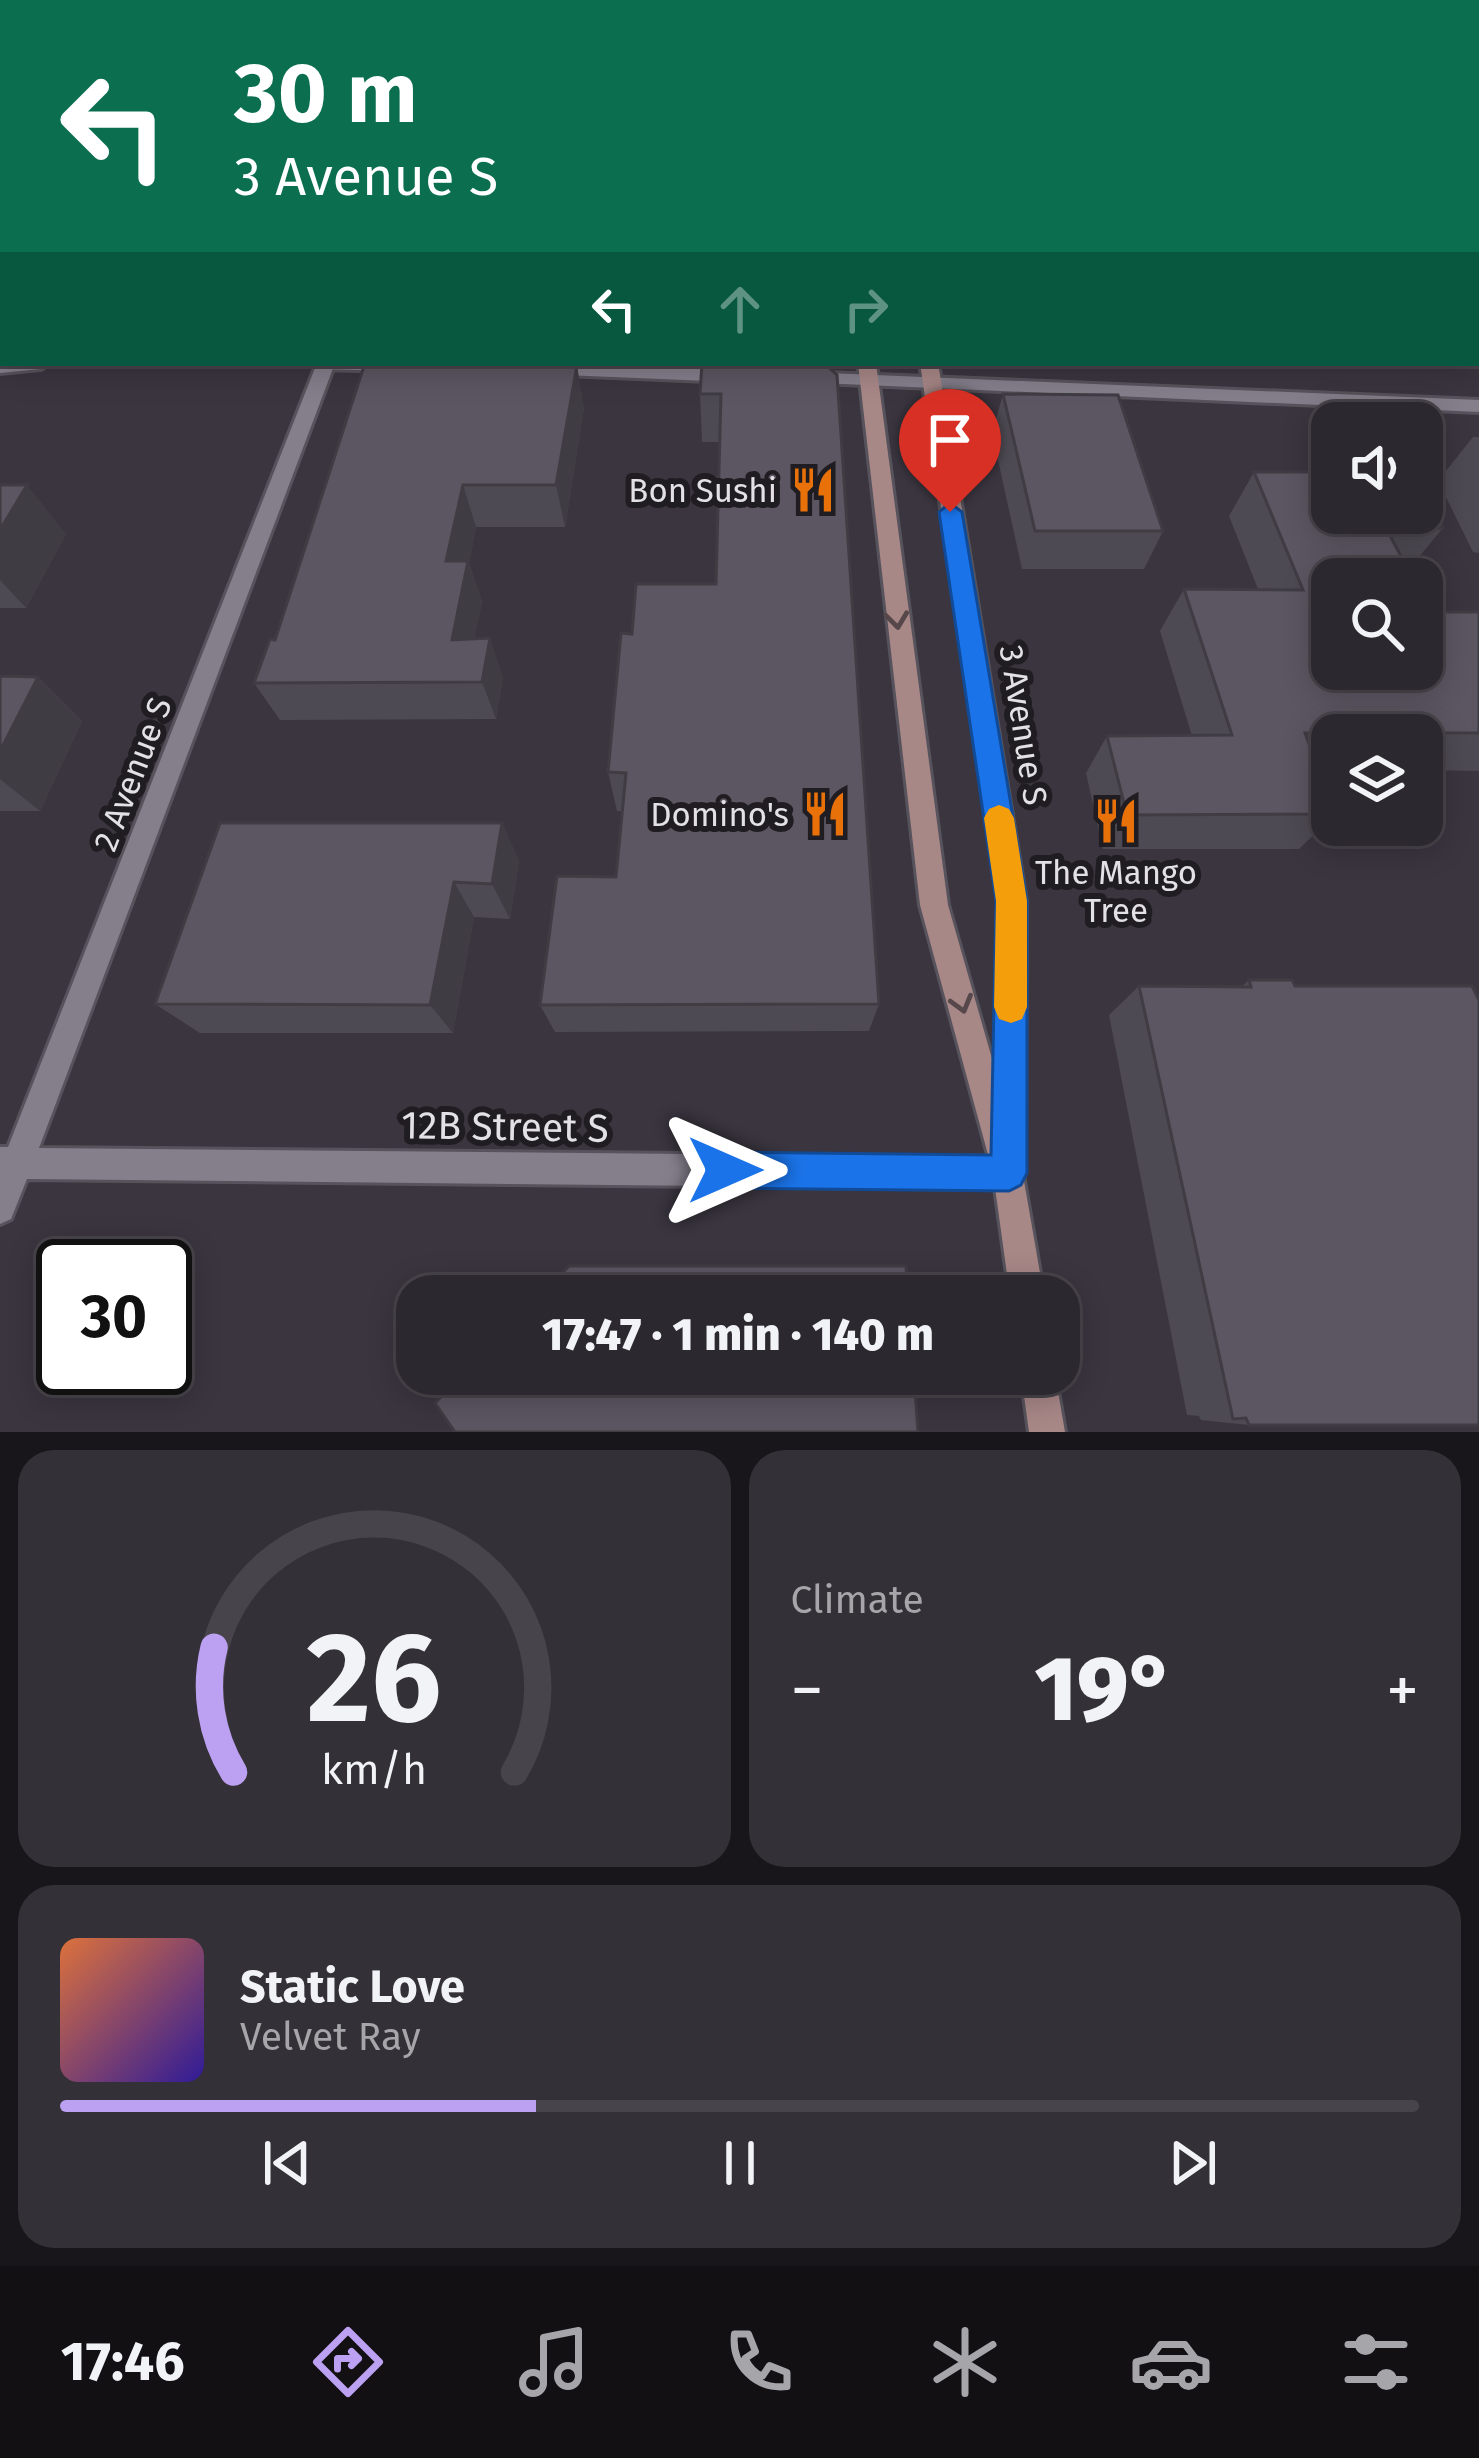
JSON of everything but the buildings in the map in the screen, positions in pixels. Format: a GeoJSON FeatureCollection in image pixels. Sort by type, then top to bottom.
{"type":"FeatureCollection","features":[{"type":"Feature","properties":{"kind":"main road","name":"3 Avenue S"},"geometry":{"type":"LineString","coordinates":[[866,371],[934,905],[1009,1173],[1024,1275]]}},
{"type":"Feature","properties":{"kind":"main road","name":"3 Avenue S"},"geometry":{"type":"LineString","coordinates":[[929,372],[1012,901],[1009,1173]]}},
{"type":"Feature","properties":{"kind":"main road"},"geometry":{"type":"LineString","coordinates":[[1041,1395],[1047,1432]]}},
{"type":"Feature","properties":{"kind":"street","name":"2 Avenue S"},"geometry":{"type":"LineString","coordinates":[[0,1208],[9,1163],[323,366]]}},
{"type":"Feature","properties":{"kind":"street"},"geometry":{"type":"LineString","coordinates":[[536,370],[758,376]]}},
{"type":"Feature","properties":{"kind":"street"},"geometry":{"type":"LineString","coordinates":[[780,377],[929,372],[1479,406]]}},
{"type":"Feature","properties":{"kind":"street","name":"12B Street S"},"geometry":{"type":"LineString","coordinates":[[9,1163],[1009,1173]]}},
{"type":"Feature","properties":{"kind":"slow traffic"},"geometry":{"type":"LineString","coordinates":[[999,818],[1012,901],[1011,1007]]}},
{"type":"Feature","properties":{"kind":"place","name":"Bon Sushi"},"geometry":{"type":"Point","coordinates":[813,490]}},
{"type":"Feature","properties":{"kind":"place","name":"Domino's"},"geometry":{"type":"Point","coordinates":[825,814]}},
{"type":"Feature","properties":{"kind":"place","name":"The Mango Tree"},"geometry":{"type":"Point","coordinates":[1116,821]}},
{"type":"Feature","properties":{"kind":"route"},"geometry":{"type":"LineString","coordinates":[[725,1170],[1009,1173],[1012,901],[950,512]]}}]}
